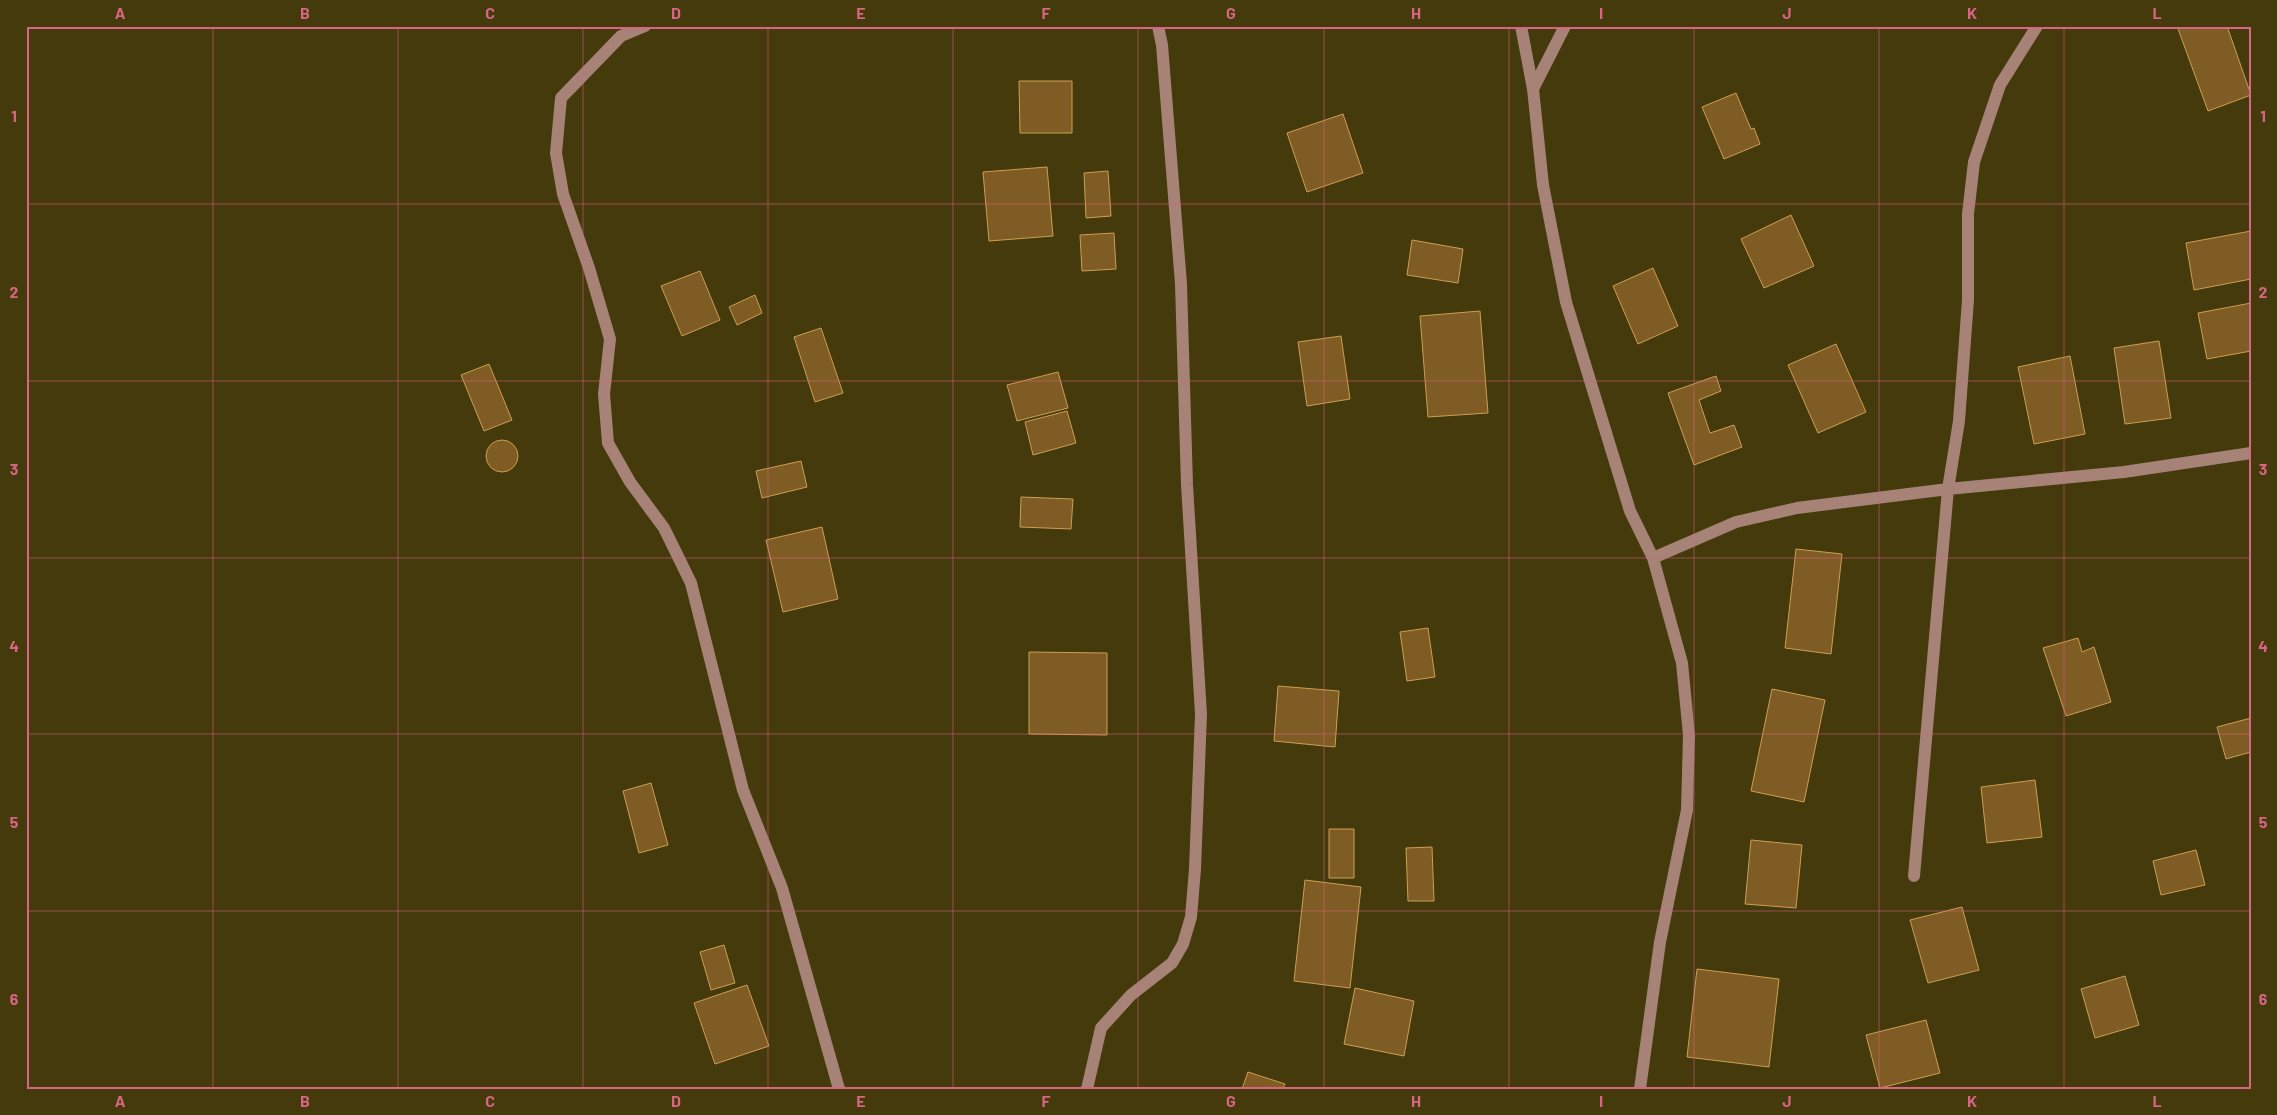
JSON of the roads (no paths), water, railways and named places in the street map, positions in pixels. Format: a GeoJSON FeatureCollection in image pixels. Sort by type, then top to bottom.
{"type":"FeatureCollection","features":[{"type":"Feature","properties":{"kind":"street"},"geometry":{"type":"LineString","coordinates":[[645,26],[621,36],[561,98],[556,154],[563,194],[589,268],[610,339],[604,394],[608,442],[630,482],[664,528],[691,583],[743,790],[782,888],[839,1089]]}},
{"type":"Feature","properties":{"kind":"street"},"geometry":{"type":"LineString","coordinates":[[1087,1089],[1101,1028],[1131,995],[1172,963],[1183,944],[1191,917],[1194,878],[1200,714],[1187,485],[1181,284],[1162,45],[1158,26]]}},
{"type":"Feature","properties":{"kind":"street"},"geometry":{"type":"LineString","coordinates":[[1520,26],[1533,89],[1543,185],[1566,302],[1630,511],[1653,558],[1682,663],[1689,735],[1687,810],[1660,942],[1640,1089]]}},
{"type":"Feature","properties":{"kind":"street"},"geometry":{"type":"LineString","coordinates":[[1533,89],[1565,26]]}},
{"type":"Feature","properties":{"kind":"street"},"geometry":{"type":"LineString","coordinates":[[1914,876],[1948,489],[1959,421],[1968,300],[1968,214],[1974,162],[2000,85],[2037,26]]}},
{"type":"Feature","properties":{"kind":"street"},"geometry":{"type":"LineString","coordinates":[[1653,558],[1736,522],[1797,508],[1948,489],[2124,472],[2251,453]]}}]}
